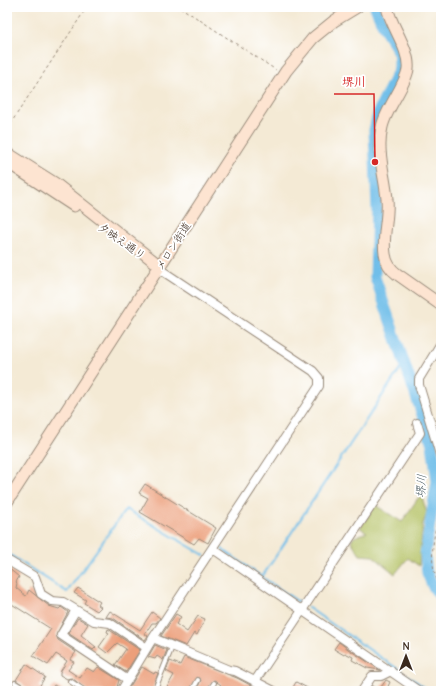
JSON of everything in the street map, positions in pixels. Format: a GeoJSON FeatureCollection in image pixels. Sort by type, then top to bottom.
{"type":"FeatureCollection","features":[{"type":"Feature","properties":{"kind":"street","name":"メロン街道"},"geometry":{"type":"LineString","coordinates":[[7,502],[284,75],[313,38],[334,21],[356,7]]}},
{"type":"Feature","properties":{"kind":"street"},"geometry":{"type":"LineString","coordinates":[[387,7],[396,34],[406,52],[408,71],[388,110],[380,136],[382,172],[388,200],[384,235],[385,255],[390,268],[441,305]]}},
{"type":"Feature","properties":{"kind":"street","name":"夕映え通り"},"geometry":{"type":"LineString","coordinates":[[7,152],[56,184],[159,267]]}},
{"type":"Feature","properties":{"kind":"street","name":"夕映え通り"},"geometry":{"type":"LineString","coordinates":[[7,162],[159,267]]}},
{"type":"Feature","properties":{"kind":"street"},"geometry":{"type":"LineString","coordinates":[[121,691],[147,648],[319,386],[319,378],[313,371],[159,267]]}},
{"type":"Feature","properties":{"kind":"street"},"geometry":{"type":"LineString","coordinates":[[441,343],[419,378],[419,385],[441,458]]}},
{"type":"Feature","properties":{"kind":"street"},"geometry":{"type":"LineString","coordinates":[[259,685],[301,611],[420,433],[417,423]]}},
{"type":"Feature","properties":{"kind":"street"},"geometry":{"type":"LineString","coordinates":[[213,549],[419,691]]}},
{"type":"Feature","properties":{"kind":"street"},"geometry":{"type":"LineString","coordinates":[[7,560],[34,577],[41,594],[52,601],[63,602],[94,621],[110,623],[147,648]]}},
{"type":"Feature","properties":{"kind":"street"},"geometry":{"type":"LineString","coordinates":[[76,610],[61,635],[128,680]]}},
{"type":"Feature","properties":{"kind":"street"},"geometry":{"type":"LineString","coordinates":[[154,638],[172,647],[190,652],[274,691]]}},
{"type":"Feature","properties":{"kind":"street"},"geometry":{"type":"LineString","coordinates":[[362,691],[372,676],[381,676],[391,671]]}},
{"type":"Feature","properties":{"kind":"lane"},"geometry":{"type":"LineString","coordinates":[[157,691],[155,690],[157,684],[172,647]]}},
{"type":"Feature","properties":{"kind":"lane"},"geometry":{"type":"LineString","coordinates":[[192,691],[198,680]]}},
{"type":"Feature","properties":{"kind":"lane"},"geometry":{"type":"LineString","coordinates":[[70,681],[85,691]]}},
{"type":"Feature","properties":{"kind":"lane"},"geometry":{"type":"LineString","coordinates":[[15,683],[28,691]]}},
{"type":"Feature","properties":{"kind":"lane"},"geometry":{"type":"LineString","coordinates":[[209,691],[214,683]]}},
{"type":"Feature","properties":{"kind":"path"},"geometry":{"type":"LineString","coordinates":[[7,129],[87,7]]}},
{"type":"Feature","properties":{"kind":"path"},"geometry":{"type":"LineString","coordinates":[[180,7],[284,75]]}},
{"type":"Feature","properties":{"kind":"path"},"geometry":{"type":"LineString","coordinates":[[441,500],[432,559],[433,572],[441,587]]}},
{"type":"Feature","properties":{"kind":"green space"},"geometry":{"type":"Polygon","coordinates":[[[422,497],[427,513],[423,524],[419,566],[408,558],[395,574],[373,556],[360,555],[351,541],[354,537],[367,532],[360,528],[375,505],[402,522],[418,498],[422,497]]]}},
{"type":"Feature","properties":{"kind":"building"},"geometry":{"type":"Polygon","coordinates":[[[145,484],[216,528],[208,543],[199,538],[194,544],[140,512],[148,498],[139,493],[145,484]]]}},
{"type":"Feature","properties":{"kind":"building"},"geometry":{"type":"Polygon","coordinates":[[[7,567],[19,577],[16,582],[16,588],[26,596],[29,590],[49,606],[59,609],[61,607],[68,612],[56,635],[58,640],[76,652],[70,660],[74,662],[68,670],[80,678],[87,668],[94,672],[98,667],[119,680],[116,691],[88,691],[72,678],[67,679],[60,675],[60,672],[67,661],[56,654],[48,665],[33,656],[51,629],[7,601],[7,567]]]}},
{"type":"Feature","properties":{"kind":"building"},"geometry":{"type":"Polygon","coordinates":[[[78,588],[100,602],[98,605],[101,607],[97,611],[84,603],[86,600],[74,593],[78,588]]]}},
{"type":"Feature","properties":{"kind":"building"},"geometry":{"type":"Polygon","coordinates":[[[110,611],[140,630],[152,612],[160,618],[156,623],[152,623],[145,634],[148,636],[145,640],[113,618],[106,617],[110,611]]]}},
{"type":"Feature","properties":{"kind":"building"},"geometry":{"type":"Polygon","coordinates":[[[176,614],[181,617],[176,624],[187,632],[198,616],[205,619],[197,635],[194,633],[186,646],[161,636],[176,614]]]}},
{"type":"Feature","properties":{"kind":"building"},"geometry":{"type":"Polygon","coordinates":[[[78,618],[88,624],[81,635],[96,647],[93,650],[68,633],[78,618]]]}},
{"type":"Feature","properties":{"kind":"building"},"geometry":{"type":"Polygon","coordinates":[[[108,629],[140,650],[126,672],[115,665],[126,649],[117,643],[107,653],[99,647],[109,633],[107,632],[108,629]]]}},
{"type":"Feature","properties":{"kind":"building"},"geometry":{"type":"Polygon","coordinates":[[[339,642],[380,670],[367,668],[352,660],[353,657],[345,653],[344,655],[334,649],[339,642]]]}},
{"type":"Feature","properties":{"kind":"building"},"geometry":{"type":"Polygon","coordinates":[[[155,645],[167,650],[163,660],[157,656],[155,659],[148,657],[155,645]]]}},
{"type":"Feature","properties":{"kind":"building"},"geometry":{"type":"Polygon","coordinates":[[[184,657],[237,678],[252,686],[250,691],[217,691],[221,685],[214,680],[206,691],[198,687],[201,680],[198,677],[189,691],[165,691],[174,675],[166,671],[170,661],[180,665],[184,657]]]}},
{"type":"Feature","properties":{"kind":"building"},"geometry":{"type":"Polygon","coordinates":[[[26,664],[45,677],[39,687],[46,691],[32,691],[16,680],[26,664]]]}},
{"type":"Feature","properties":{"kind":"building"},"geometry":{"type":"Polygon","coordinates":[[[142,667],[154,674],[155,672],[158,673],[152,691],[127,691],[142,667]]]}},
{"type":"Feature","properties":{"kind":"building"},"geometry":{"type":"Polygon","coordinates":[[[386,680],[390,682],[386,691],[369,691],[372,686],[379,690],[386,680]]]}},
{"type":"Feature","properties":{"kind":"building"},"geometry":{"type":"Polygon","coordinates":[[[296,682],[313,691],[291,691],[296,682]]]}},
{"type":"Feature","properties":{"kind":"building"},"geometry":{"type":"Polygon","coordinates":[[[54,685],[64,691],[50,691],[54,685]]]}},
{"type":"Feature","properties":{"kind":"waterway","name":"堺川"},"geometry":{"type":"LineString","coordinates":[[375,7],[399,56],[399,69],[379,110],[374,130],[377,210],[375,277],[432,444],[437,481],[425,554],[427,573],[433,587],[441,598]]}},
{"type":"Feature","properties":{"kind":"waterway"},"geometry":{"type":"LineString","coordinates":[[303,605],[262,577],[404,363]]}},
{"type":"Feature","properties":{"kind":"waterway"},"geometry":{"type":"LineString","coordinates":[[7,553],[67,592],[126,509],[204,555]]}},
{"type":"Feature","properties":{"kind":"waterway"},"geometry":{"type":"LineString","coordinates":[[222,549],[262,577]]}},
{"type":"Feature","properties":{"kind":"waterway"},"geometry":{"type":"LineString","coordinates":[[307,607],[430,691]]}},
{"type":"Feature","properties":{"kind":"waterway"},"geometry":{"type":"LineString","coordinates":[[9,690],[11,686],[20,691]]}},
{"type":"Feature","properties":{"kind":"place","name":"堺川"},"geometry":{"type":"Point","coordinates":[375,162]}}]}
